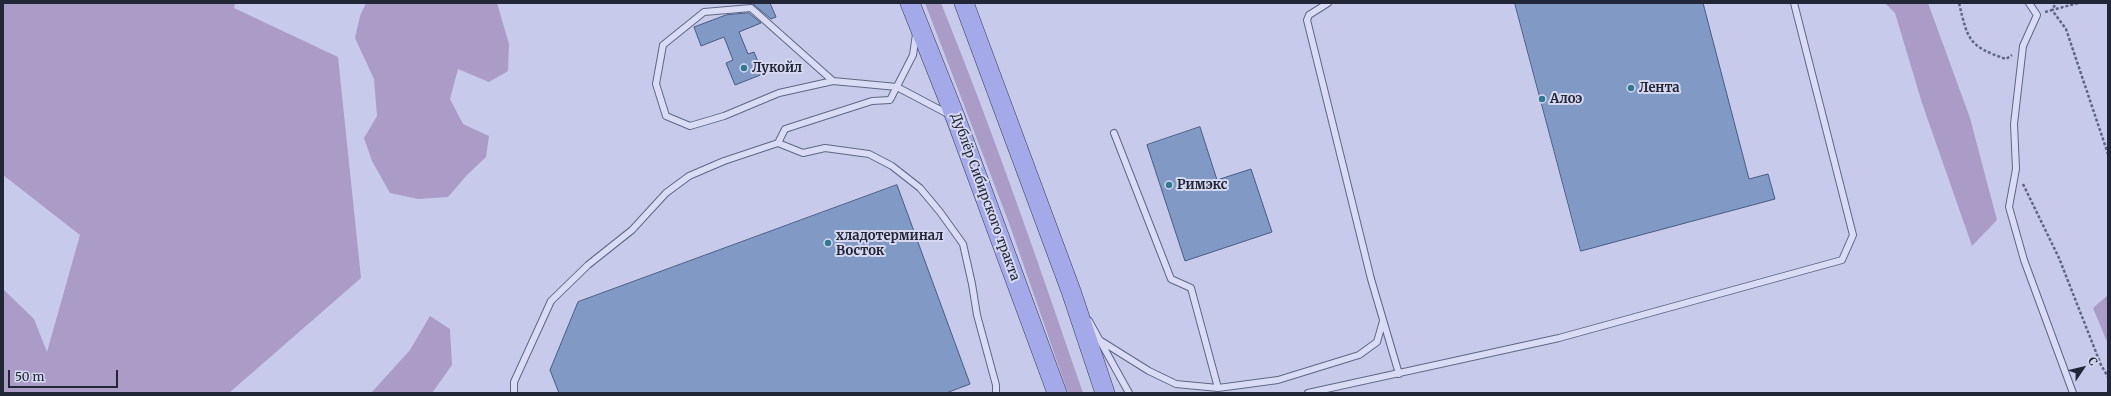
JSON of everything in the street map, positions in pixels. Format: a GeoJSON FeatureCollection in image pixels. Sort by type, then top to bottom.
{"type":"FeatureCollection","features":[{"type":"Feature","properties":{"kind":"main road"},"geometry":{"type":"LineString","coordinates":[[964,3],[1071,291],[1105,393]]}},
{"type":"Feature","properties":{"kind":"main road","name":"Дублёр Сибирского тракта"},"geometry":{"type":"LineString","coordinates":[[914,12],[956,119],[1057,393]]}},
{"type":"Feature","properties":{"kind":"lane"},"geometry":{"type":"LineString","coordinates":[[1328,3],[1309,15],[1306,20],[1383,321],[1399,374]]}},
{"type":"Feature","properties":{"kind":"lane"},"geometry":{"type":"LineString","coordinates":[[1308,393],[1559,338],[1842,260],[1853,235],[1794,3]]}},
{"type":"Feature","properties":{"kind":"lane"},"geometry":{"type":"LineString","coordinates":[[2029,3],[2037,15],[2023,46],[2014,124],[2016,169],[2009,207],[2024,260],[2073,393]]}},
{"type":"Feature","properties":{"kind":"lane"},"geometry":{"type":"LineString","coordinates":[[833,81],[751,8],[704,12],[663,45],[656,84],[666,116],[690,126],[724,116],[779,93],[833,81],[897,87],[956,119]]}},
{"type":"Feature","properties":{"kind":"lane"},"geometry":{"type":"LineString","coordinates":[[778,143],[785,129],[872,100],[890,100],[913,55],[914,12]]}},
{"type":"Feature","properties":{"kind":"lane"},"geometry":{"type":"LineString","coordinates":[[1114,133],[1171,279],[1191,288],[1218,388]]}},
{"type":"Feature","properties":{"kind":"lane"},"geometry":{"type":"LineString","coordinates":[[514,393],[514,382],[551,301],[572,280],[632,230],[666,193],[690,176],[724,161],[778,143],[803,153],[825,148],[869,154],[892,166],[920,188],[940,212],[963,244],[977,315],[996,385],[996,393]]}},
{"type":"Feature","properties":{"kind":"lane"},"geometry":{"type":"LineString","coordinates":[[1071,291],[1101,341],[1129,393]]}},
{"type":"Feature","properties":{"kind":"lane"},"geometry":{"type":"LineString","coordinates":[[1101,341],[1149,371],[1176,384],[1218,388],[1278,380],[1359,355],[1376,342],[1383,321]]}},
{"type":"Feature","properties":{"kind":"path"},"geometry":{"type":"LineString","coordinates":[[1959,3],[1967,36],[1982,52],[2006,59],[2023,46]]}},
{"type":"Feature","properties":{"kind":"path"},"geometry":{"type":"LineString","coordinates":[[2052,10],[2056,3]]}},
{"type":"Feature","properties":{"kind":"path"},"geometry":{"type":"LineString","coordinates":[[2037,15],[2078,3]]}},
{"type":"Feature","properties":{"kind":"path"},"geometry":{"type":"LineString","coordinates":[[2052,10],[2066,29],[2108,154]]}},
{"type":"Feature","properties":{"kind":"path"},"geometry":{"type":"LineString","coordinates":[[2016,169],[2058,258],[2100,365],[2108,377]]}},
{"type":"Feature","properties":{"kind":"shaded area"},"geometry":{"type":"Polygon","coordinates":[[[3,3],[235,3],[234,8],[338,57],[361,278],[229,393],[3,393],[3,289],[34,319],[47,352],[80,235],[3,175],[3,3]]]}},
{"type":"Feature","properties":{"kind":"shaded area"},"geometry":{"type":"Polygon","coordinates":[[[366,3],[497,3],[509,44],[508,71],[489,82],[458,69],[450,99],[463,124],[489,136],[486,157],[467,175],[448,197],[418,199],[390,193],[372,161],[364,138],[377,116],[374,79],[355,38],[360,16],[366,3]]]}},
{"type":"Feature","properties":{"kind":"shaded area"},"geometry":{"type":"Polygon","coordinates":[[[925,3],[941,3],[997,148],[1083,393],[1068,393],[1009,223],[925,3]]]}},
{"type":"Feature","properties":{"kind":"shaded area"},"geometry":{"type":"Polygon","coordinates":[[[1885,3],[1928,3],[1970,118],[1997,220],[1972,246],[1922,103],[1895,13],[1885,3]]]}},
{"type":"Feature","properties":{"kind":"shaded area"},"geometry":{"type":"Polygon","coordinates":[[[2108,295],[2108,344],[2093,308],[2108,295]]]}},
{"type":"Feature","properties":{"kind":"shaded area"},"geometry":{"type":"Polygon","coordinates":[[[430,316],[450,329],[452,365],[432,393],[371,393],[410,350],[430,316]]]}},
{"type":"Feature","properties":{"kind":"building"},"geometry":{"type":"Polygon","coordinates":[[[770,3],[776,17],[771,19],[753,4],[770,3]]]}},
{"type":"Feature","properties":{"kind":"building","name":"Лента"},"geometry":{"type":"Polygon","coordinates":[[[1515,3],[1703,3],[1749,179],[1768,174],[1775,199],[1581,251],[1515,3]]]}},
{"type":"Feature","properties":{"kind":"building"},"geometry":{"type":"Polygon","coordinates":[[[749,13],[761,23],[739,32],[748,54],[754,52],[763,74],[735,85],[726,63],[733,60],[724,37],[701,46],[694,27],[726,15],[749,13]]]}},
{"type":"Feature","properties":{"kind":"building"},"geometry":{"type":"Polygon","coordinates":[[[1200,127],[1217,180],[1251,169],[1272,232],[1185,261],[1147,145],[1200,127]]]}},
{"type":"Feature","properties":{"kind":"building","name":"хладотерминал Восток"},"geometry":{"type":"Polygon","coordinates":[[[897,185],[970,384],[946,393],[559,393],[550,370],[578,302],[897,185]]]}},
{"type":"Feature","properties":{"kind":"place","name":"Лукойл"},"geometry":{"type":"Point","coordinates":[744,68]}},
{"type":"Feature","properties":{"kind":"place","name":"Лента"},"geometry":{"type":"Point","coordinates":[1631,88]}},
{"type":"Feature","properties":{"kind":"place","name":"Алоэ"},"geometry":{"type":"Point","coordinates":[1542,99]}},
{"type":"Feature","properties":{"kind":"place","name":"Римэкс"},"geometry":{"type":"Point","coordinates":[1169,185]}},
{"type":"Feature","properties":{"kind":"place","name":"хладотерминал Восток"},"geometry":{"type":"Point","coordinates":[828,243]}}]}
